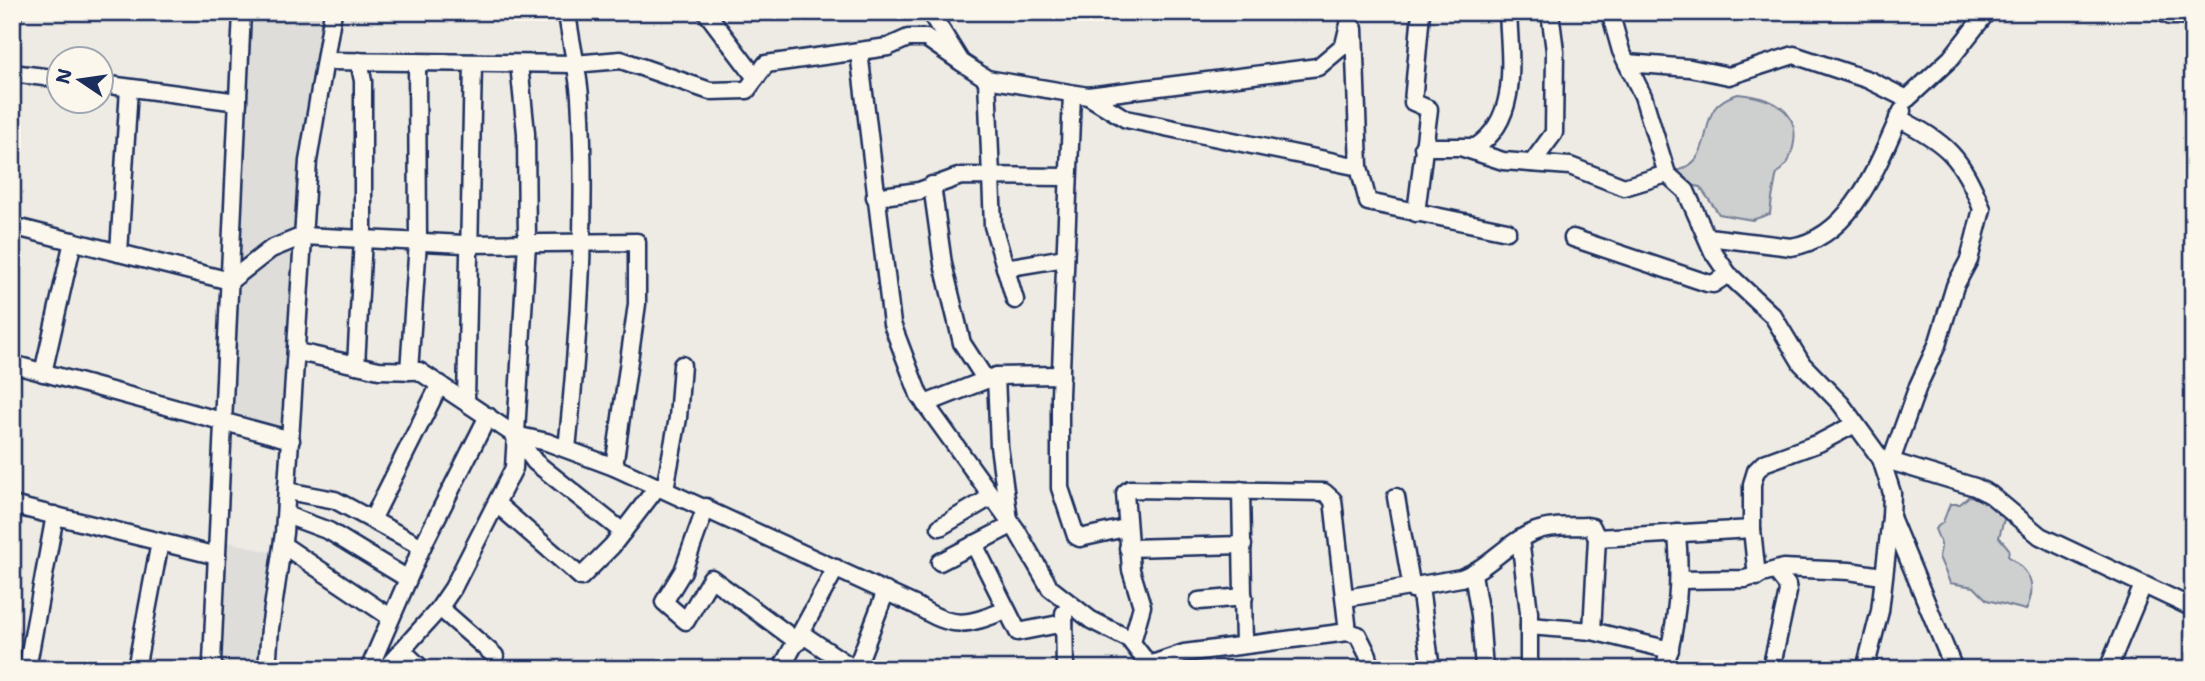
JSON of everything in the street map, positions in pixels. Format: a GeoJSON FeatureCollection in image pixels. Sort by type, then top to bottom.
{"type":"FeatureCollection","features":[{"type":"Feature","properties":{"kind":"street"},"geometry":{"type":"LineString","coordinates":[[12,18],[13,12]]}},
{"type":"Feature","properties":{"kind":"street"},"geometry":{"type":"LineString","coordinates":[[215,669],[212,662],[242,12]]}},
{"type":"Feature","properties":{"kind":"street"},"geometry":{"type":"LineString","coordinates":[[267,669],[288,491],[309,161],[333,12]]}},
{"type":"Feature","properties":{"kind":"street"},"geometry":{"type":"LineString","coordinates":[[567,12],[580,95],[581,243],[580,321],[567,449]]}},
{"type":"Feature","properties":{"kind":"street"},"geometry":{"type":"LineString","coordinates":[[706,12],[756,78]]}},
{"type":"Feature","properties":{"kind":"street"},"geometry":{"type":"LineString","coordinates":[[325,61],[574,64],[621,60],[710,91],[747,90],[765,64],[859,52],[888,47],[908,38],[926,38],[986,79],[1080,95],[1318,67],[1344,45],[1352,12]]}},
{"type":"Feature","properties":{"kind":"street"},"geometry":{"type":"LineString","coordinates":[[1352,12],[1359,167],[1368,202],[1507,231]]}},
{"type":"Feature","properties":{"kind":"street"},"geometry":{"type":"LineString","coordinates":[[1416,213],[1429,109],[1413,102],[1422,12]]}},
{"type":"Feature","properties":{"kind":"street"},"geometry":{"type":"LineString","coordinates":[[1423,147],[1476,147],[1485,142],[1506,111],[1510,48],[1508,12]]}},
{"type":"Feature","properties":{"kind":"street"},"geometry":{"type":"LineString","coordinates":[[1532,163],[1554,133],[1555,51],[1550,12]]}},
{"type":"Feature","properties":{"kind":"street"},"geometry":{"type":"LineString","coordinates":[[1610,12],[1627,63],[1643,96],[1667,174],[1686,191],[1728,274],[1773,316],[1801,364],[1886,460],[1892,493],[1891,517],[1880,611],[1865,669]]}},
{"type":"Feature","properties":{"kind":"street"},"geometry":{"type":"LineString","coordinates":[[1708,237],[1791,247],[1811,240],[1830,228],[1864,190],[1907,99],[1951,58],[1987,12]]}},
{"type":"Feature","properties":{"kind":"street"},"geometry":{"type":"LineString","coordinates":[[2161,12],[2170,16],[2193,16]]}},
{"type":"Feature","properties":{"kind":"street"},"geometry":{"type":"LineString","coordinates":[[932,14],[961,62]]}},
{"type":"Feature","properties":{"kind":"street"},"geometry":{"type":"LineString","coordinates":[[859,52],[892,324],[907,369],[925,404],[1011,522],[1050,588],[1063,600],[1132,642],[1151,667],[1166,657],[1348,632],[1358,635],[1368,655],[1370,669]]}},
{"type":"Feature","properties":{"kind":"street"},"geometry":{"type":"LineString","coordinates":[[1627,63],[1690,68],[1729,76],[1794,55],[1869,80],[1907,99]]}},
{"type":"Feature","properties":{"kind":"street"},"geometry":{"type":"LineString","coordinates":[[356,365],[363,239],[363,81],[359,61]]}},
{"type":"Feature","properties":{"kind":"street"},"geometry":{"type":"LineString","coordinates":[[409,371],[418,242],[417,62]]}},
{"type":"Feature","properties":{"kind":"street"},"geometry":{"type":"LineString","coordinates":[[466,401],[473,63]]}},
{"type":"Feature","properties":{"kind":"street"},"geometry":{"type":"LineString","coordinates":[[385,669],[440,608],[514,468],[527,243],[526,133],[519,64]]}},
{"type":"Feature","properties":{"kind":"street"},"geometry":{"type":"LineString","coordinates":[[12,73],[46,77]]}},
{"type":"Feature","properties":{"kind":"street"},"geometry":{"type":"LineString","coordinates":[[986,79],[993,226],[1015,300]]}},
{"type":"Feature","properties":{"kind":"street"},"geometry":{"type":"LineString","coordinates":[[116,86],[238,102]]}},
{"type":"Feature","properties":{"kind":"street"},"geometry":{"type":"LineString","coordinates":[[119,253],[129,88]]}},
{"type":"Feature","properties":{"kind":"street"},"geometry":{"type":"LineString","coordinates":[[1080,95],[1126,119],[1359,167]]}},
{"type":"Feature","properties":{"kind":"street"},"geometry":{"type":"LineString","coordinates":[[1080,95],[1068,177],[1060,488],[1076,536],[1083,539],[1125,528]]}},
{"type":"Feature","properties":{"kind":"street"},"geometry":{"type":"LineString","coordinates":[[1886,460],[1937,345],[1955,285],[1969,260],[1982,209],[1951,150],[1940,140],[1898,118]]}},
{"type":"Feature","properties":{"kind":"street"},"geometry":{"type":"LineString","coordinates":[[1463,148],[1503,161],[1570,166],[1625,187],[1667,174]]}},
{"type":"Feature","properties":{"kind":"street"},"geometry":{"type":"LineString","coordinates":[[875,197],[932,186],[961,176],[1068,177]]}},
{"type":"Feature","properties":{"kind":"street"},"geometry":{"type":"LineString","coordinates":[[932,186],[943,264],[962,343],[991,378],[1011,522]]}},
{"type":"Feature","properties":{"kind":"street"},"geometry":{"type":"LineString","coordinates":[[12,226],[230,281]]}},
{"type":"Feature","properties":{"kind":"street"},"geometry":{"type":"LineString","coordinates":[[230,281],[271,249],[303,236],[470,244],[637,242],[637,304],[614,467]]}},
{"type":"Feature","properties":{"kind":"street"},"geometry":{"type":"LineString","coordinates":[[1573,237],[1707,284],[1713,284],[1728,274]]}},
{"type":"Feature","properties":{"kind":"street"},"geometry":{"type":"LineString","coordinates":[[43,373],[73,241]]}},
{"type":"Feature","properties":{"kind":"street"},"geometry":{"type":"LineString","coordinates":[[1005,268],[1065,258]]}},
{"type":"Feature","properties":{"kind":"street"},"geometry":{"type":"LineString","coordinates":[[298,352],[379,370],[419,371],[515,435],[567,449],[662,487],[951,624],[990,617],[1006,610]]}},
{"type":"Feature","properties":{"kind":"street"},"geometry":{"type":"LineString","coordinates":[[12,364],[292,440]]}},
{"type":"Feature","properties":{"kind":"street"},"geometry":{"type":"LineString","coordinates":[[497,504],[581,577],[662,487],[678,418],[682,365]]}},
{"type":"Feature","properties":{"kind":"street"},"geometry":{"type":"LineString","coordinates":[[925,404],[991,378],[1061,375]]}},
{"type":"Feature","properties":{"kind":"street"},"geometry":{"type":"LineString","coordinates":[[373,518],[440,384]]}},
{"type":"Feature","properties":{"kind":"street"},"geometry":{"type":"LineString","coordinates":[[369,669],[422,547],[488,416]]}},
{"type":"Feature","properties":{"kind":"street"},"geometry":{"type":"LineString","coordinates":[[1757,577],[1752,528],[1752,484],[1756,471],[1764,463],[1819,443],[1855,424]]}},
{"type":"Feature","properties":{"kind":"street"},"geometry":{"type":"LineString","coordinates":[[515,435],[534,463],[623,532]]}},
{"type":"Feature","properties":{"kind":"street"},"geometry":{"type":"LineString","coordinates":[[1886,460],[1983,491],[2040,536],[2193,608]]}},
{"type":"Feature","properties":{"kind":"street"},"geometry":{"type":"LineString","coordinates":[[1132,642],[1142,606],[1125,528],[1126,490],[1241,490],[1330,494],[1334,500],[1348,632]]}},
{"type":"Feature","properties":{"kind":"street"},"geometry":{"type":"LineString","coordinates":[[1241,490],[1244,645]]}},
{"type":"Feature","properties":{"kind":"street"},"geometry":{"type":"LineString","coordinates":[[288,491],[335,500],[373,518],[422,547]]}},
{"type":"Feature","properties":{"kind":"street"},"geometry":{"type":"LineString","coordinates":[[940,527],[991,497]]}},
{"type":"Feature","properties":{"kind":"street"},"geometry":{"type":"LineString","coordinates":[[1396,497],[1431,669]]}},
{"type":"Feature","properties":{"kind":"street"},"geometry":{"type":"LineString","coordinates":[[12,505],[217,556]]}},
{"type":"Feature","properties":{"kind":"street"},"geometry":{"type":"LineString","coordinates":[[706,507],[683,571],[664,603],[686,621],[711,578],[800,638],[855,669],[886,591]]}},
{"type":"Feature","properties":{"kind":"street"},"geometry":{"type":"LineString","coordinates":[[27,669],[55,515]]}},
{"type":"Feature","properties":{"kind":"street"},"geometry":{"type":"LineString","coordinates":[[286,515],[329,531],[408,579]]}},
{"type":"Feature","properties":{"kind":"street"},"geometry":{"type":"LineString","coordinates":[[1891,517],[1954,669]]}},
{"type":"Feature","properties":{"kind":"street"},"geometry":{"type":"LineString","coordinates":[[940,562],[1011,522]]}},
{"type":"Feature","properties":{"kind":"street"},"geometry":{"type":"LineString","coordinates":[[1346,598],[1416,588],[1473,574],[1520,539],[1545,528],[1587,526],[1592,527],[1597,538],[1592,631]]}},
{"type":"Feature","properties":{"kind":"street"},"geometry":{"type":"LineString","coordinates":[[1597,538],[1752,528]]}},
{"type":"Feature","properties":{"kind":"street"},"geometry":{"type":"LineString","coordinates":[[1664,669],[1670,650],[1679,580],[1677,533]]}},
{"type":"Feature","properties":{"kind":"street"},"geometry":{"type":"LineString","coordinates":[[1520,539],[1529,626],[1529,669]]}},
{"type":"Feature","properties":{"kind":"street"},"geometry":{"type":"LineString","coordinates":[[136,669],[160,542]]}},
{"type":"Feature","properties":{"kind":"street"},"geometry":{"type":"LineString","coordinates":[[974,544],[1018,632],[1064,623]]}},
{"type":"Feature","properties":{"kind":"street"},"geometry":{"type":"LineString","coordinates":[[282,545],[390,617]]}},
{"type":"Feature","properties":{"kind":"street"},"geometry":{"type":"LineString","coordinates":[[1128,548],[1242,545]]}},
{"type":"Feature","properties":{"kind":"street"},"geometry":{"type":"LineString","coordinates":[[782,669],[836,568]]}},
{"type":"Feature","properties":{"kind":"street"},"geometry":{"type":"LineString","coordinates":[[1679,580],[1757,577],[1783,568],[1816,568],[1882,576]]}},
{"type":"Feature","properties":{"kind":"street"},"geometry":{"type":"LineString","coordinates":[[1771,669],[1788,592],[1787,585],[1776,571]]}},
{"type":"Feature","properties":{"kind":"street"},"geometry":{"type":"LineString","coordinates":[[1473,574],[1480,615],[1483,669]]}},
{"type":"Feature","properties":{"kind":"street"},"geometry":{"type":"LineString","coordinates":[[2108,669],[2143,585]]}},
{"type":"Feature","properties":{"kind":"street"},"geometry":{"type":"LineString","coordinates":[[1199,601],[1244,597]]}},
{"type":"Feature","properties":{"kind":"street"},"geometry":{"type":"LineString","coordinates":[[1063,600],[1065,669]]}},
{"type":"Feature","properties":{"kind":"street"},"geometry":{"type":"LineString","coordinates":[[440,608],[495,656]]}},
{"type":"Feature","properties":{"kind":"street"},"geometry":{"type":"LineString","coordinates":[[1529,626],[1592,631],[1670,650]]}},
{"type":"Feature","properties":{"kind":"street"},"geometry":{"type":"LineString","coordinates":[[402,650],[422,669]]}},
{"type":"Feature","properties":{"kind":"shaded area"},"geometry":{"type":"Polygon","coordinates":[[[242,12],[333,12],[308,161],[291,440],[223,422],[242,12]]]}},
{"type":"Feature","properties":{"kind":"shaded area"},"geometry":{"type":"Polygon","coordinates":[[[1738,94],[1753,96],[1777,105],[1792,120],[1794,131],[1794,144],[1789,160],[1776,177],[1770,214],[1752,220],[1719,214],[1700,187],[1683,183],[1676,172],[1691,164],[1698,156],[1709,119],[1718,105],[1738,94]]]}},
{"type":"Feature","properties":{"kind":"shaded area"},"geometry":{"type":"Polygon","coordinates":[[[1973,493],[1982,495],[2005,516],[1999,537],[2009,549],[2008,556],[2022,567],[2030,579],[2030,601],[2026,610],[1987,600],[1974,587],[1950,583],[1939,557],[1941,545],[1935,529],[1943,522],[1950,504],[1960,504],[1973,493]]]}},
{"type":"Feature","properties":{"kind":"shaded area"},"geometry":{"type":"Polygon","coordinates":[[[218,539],[281,555],[267,669],[215,669],[218,539]]]}}]}
